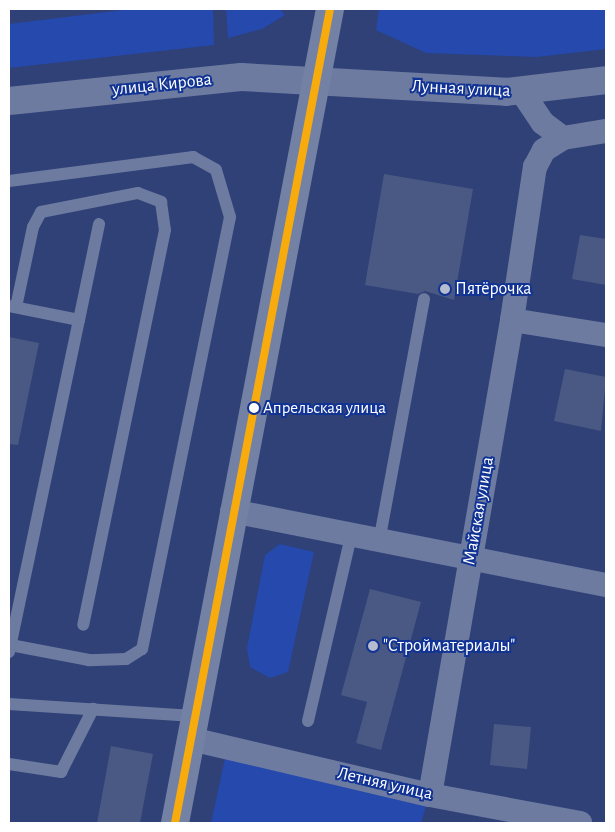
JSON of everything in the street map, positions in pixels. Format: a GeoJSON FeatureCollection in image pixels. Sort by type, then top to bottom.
{"type":"FeatureCollection","features":[{"type":"Feature","properties":{"kind":"main road"},"geometry":{"type":"LineString","coordinates":[[176,823],[232,511],[330,9]]}},
{"type":"Feature","properties":{"kind":"street","name":"улица Кирова"},"geometry":{"type":"LineString","coordinates":[[9,101],[220,78],[316,79]]}},
{"type":"Feature","properties":{"kind":"street","name":"Лунная улица"},"geometry":{"type":"LineString","coordinates":[[316,79],[522,92],[606,80]]}},
{"type":"Feature","properties":{"kind":"street"},"geometry":{"type":"LineString","coordinates":[[522,92],[543,123],[563,138],[606,131]]}},
{"type":"Feature","properties":{"kind":"street","name":"Майская улица"},"geometry":{"type":"LineString","coordinates":[[430,795],[512,320],[534,167],[544,150],[563,138]]}},
{"type":"Feature","properties":{"kind":"street"},"geometry":{"type":"LineString","coordinates":[[512,320],[606,335]]}},
{"type":"Feature","properties":{"kind":"street"},"geometry":{"type":"LineString","coordinates":[[232,511],[470,561],[606,585]]}},
{"type":"Feature","properties":{"kind":"street","name":"Летняя улица"},"geometry":{"type":"LineString","coordinates":[[193,728],[430,795],[580,823]]}},
{"type":"Feature","properties":{"kind":"lane"},"geometry":{"type":"LineString","coordinates":[[9,181],[193,157],[216,170],[230,217],[142,649],[126,659],[89,660],[9,649],[99,224]]}},
{"type":"Feature","properties":{"kind":"lane"},"geometry":{"type":"LineString","coordinates":[[79,320],[12,307],[33,226],[41,212],[138,193],[161,202],[165,230],[83,625]]}},
{"type":"Feature","properties":{"kind":"lane"},"geometry":{"type":"LineString","coordinates":[[379,542],[424,299]]}},
{"type":"Feature","properties":{"kind":"lane"},"geometry":{"type":"LineString","coordinates":[[308,721],[351,536]]}},
{"type":"Feature","properties":{"kind":"lane"},"geometry":{"type":"LineString","coordinates":[[9,704],[93,709],[193,728]]}},
{"type":"Feature","properties":{"kind":"lane"},"geometry":{"type":"LineString","coordinates":[[9,764],[61,772],[93,709]]}},
{"type":"Feature","properties":{"kind":"shaded area"},"geometry":{"type":"Polygon","coordinates":[[[131,9],[213,9],[214,45],[9,68],[9,24],[131,9]]]}},
{"type":"Feature","properties":{"kind":"shaded area"},"geometry":{"type":"Polygon","coordinates":[[[226,9],[280,9],[285,15],[262,29],[228,38],[226,9]]]}},
{"type":"Feature","properties":{"kind":"shaded area"},"geometry":{"type":"Polygon","coordinates":[[[379,9],[606,9],[606,49],[537,57],[426,53],[376,30],[379,9]]]}},
{"type":"Feature","properties":{"kind":"shaded area"},"geometry":{"type":"Polygon","coordinates":[[[280,544],[314,552],[288,672],[270,678],[250,667],[247,648],[265,555],[280,544]]]}},
{"type":"Feature","properties":{"kind":"shaded area"},"geometry":{"type":"Polygon","coordinates":[[[226,754],[428,800],[421,823],[211,823],[226,754]]]}},
{"type":"Feature","properties":{"kind":"building"},"geometry":{"type":"Polygon","coordinates":[[[384,174],[473,189],[454,300],[425,291],[418,294],[365,285],[384,174]]]}},
{"type":"Feature","properties":{"kind":"building"},"geometry":{"type":"Polygon","coordinates":[[[580,235],[606,239],[606,285],[572,279],[580,235]]]}},
{"type":"Feature","properties":{"kind":"building"},"geometry":{"type":"Polygon","coordinates":[[[9,337],[39,343],[18,445],[9,444],[9,337]]]}},
{"type":"Feature","properties":{"kind":"building"},"geometry":{"type":"Polygon","coordinates":[[[565,369],[606,377],[601,431],[554,421],[565,369]]]}},
{"type":"Feature","properties":{"kind":"building"},"geometry":{"type":"Polygon","coordinates":[[[370,589],[421,602],[381,750],[356,743],[367,702],[341,695],[370,589]]]}},
{"type":"Feature","properties":{"kind":"building"},"geometry":{"type":"Polygon","coordinates":[[[494,724],[531,727],[527,769],[490,765],[494,724]]]}},
{"type":"Feature","properties":{"kind":"building"},"geometry":{"type":"Polygon","coordinates":[[[111,746],[153,754],[140,823],[97,823],[111,746]]]}},
{"type":"Feature","properties":{"kind":"transit line"},"geometry":{"type":"LineString","coordinates":[[175,823],[330,9]]}},
{"type":"Feature","properties":{"kind":"place","name":"Пятёрочка"},"geometry":{"type":"Point","coordinates":[445,289]}},
{"type":"Feature","properties":{"kind":"place","name":"Апрельская улица"},"geometry":{"type":"Point","coordinates":[254,408]}},
{"type":"Feature","properties":{"kind":"place","name":"\"Стройматериалы\""},"geometry":{"type":"Point","coordinates":[373,646]}}]}
